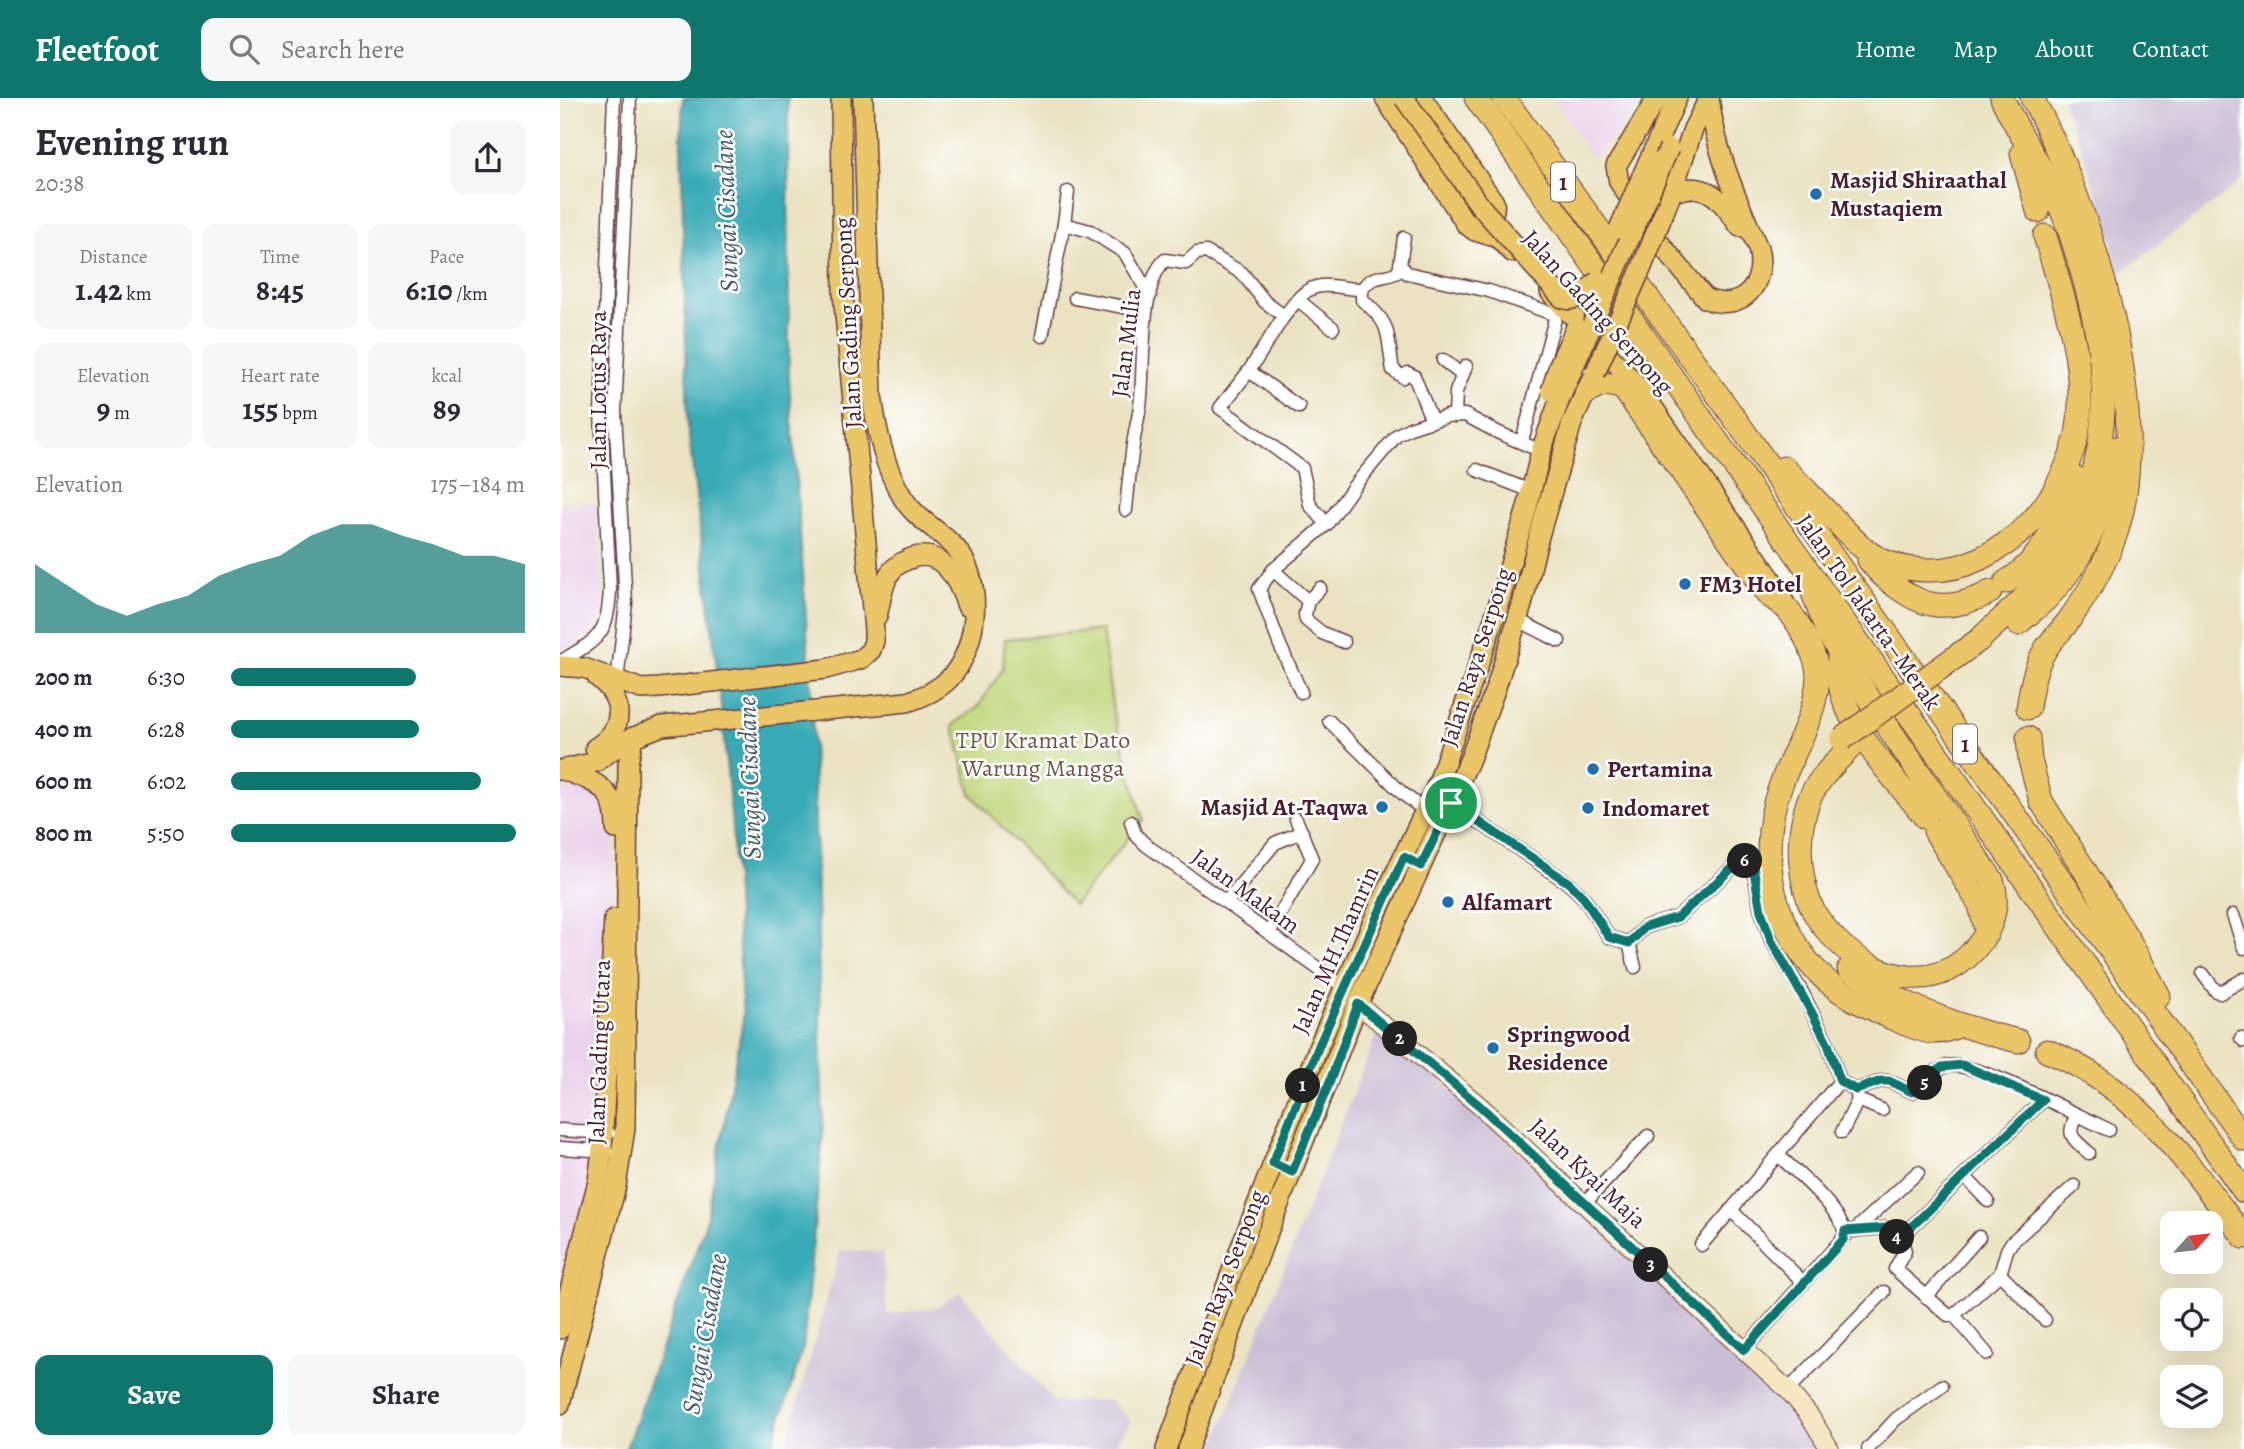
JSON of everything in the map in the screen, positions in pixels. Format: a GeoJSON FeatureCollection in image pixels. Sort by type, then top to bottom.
{"type":"FeatureCollection","features":[{"type":"Feature","properties":{"kind":"highway","name":"Jalan Tol Jakarta–Merak"},"geometry":{"type":"LineString","coordinates":[[1476,98],[2244,1191]]}},
{"type":"Feature","properties":{"kind":"highway","name":"Jalan Tol Jakarta–Merak"},"geometry":{"type":"LineString","coordinates":[[1504,98],[1738,423],[2244,1139]]}},
{"type":"Feature","properties":{"kind":"highway"},"geometry":{"type":"LineString","coordinates":[[1983,645],[2046,577],[2076,529],[2094,478],[2102,440],[2105,396],[2092,310],[2062,211],[2002,98]]}},
{"type":"Feature","properties":{"kind":"highway"},"geometry":{"type":"LineString","coordinates":[[2028,708],[2038,664],[2045,650],[2094,583],[2113,542],[2122,509],[2128,468],[2126,400],[2107,296],[2076,194],[2059,150],[2032,98]]}},
{"type":"Feature","properties":{"kind":"highway"},"geometry":{"type":"LineString","coordinates":[[2014,122],[2038,211]]}},
{"type":"Feature","properties":{"kind":"highway"},"geometry":{"type":"LineString","coordinates":[[1738,423],[1870,554],[1896,566],[1916,570],[1945,569],[1974,562],[1995,552],[2020,534],[2044,507],[2065,472],[2077,434],[2080,397],[2071,329],[2045,236]]}},
{"type":"Feature","properties":{"kind":"highway"},"geometry":{"type":"LineString","coordinates":[[1848,533],[1875,568],[1920,600],[1936,605],[1970,600],[1998,587],[2031,562],[2046,542],[2087,448],[2095,376],[2092,310]]}},
{"type":"Feature","properties":{"kind":"highway"},"geometry":{"type":"LineString","coordinates":[[2018,1041],[1961,1026],[1896,997],[1865,981],[1838,960],[1816,939],[1798,910],[1786,868],[1787,833],[1797,794],[1816,763],[2050,595],[2073,566],[2092,532],[2106,496],[2117,417],[2118,346]]}},
{"type":"Feature","properties":{"kind":"highway"},"geometry":{"type":"LineString","coordinates":[[1590,383],[1614,384],[1624,389],[1767,594],[1787,608],[1814,654],[1818,676],[1810,712],[1779,790],[1771,824],[1768,855],[1775,901],[1792,937],[1812,968],[1839,991],[1880,1013],[1933,1033],[1961,1026]]}},
{"type":"Feature","properties":{"kind":"highway"},"geometry":{"type":"LineString","coordinates":[[1800,559],[1828,633],[1873,705],[1992,880],[1996,901],[1987,933],[1976,949],[1953,969],[1923,979],[1899,977],[1873,968],[1848,952],[1826,930],[1809,903],[1801,862],[1800,832],[1808,800],[1846,744]]}},
{"type":"Feature","properties":{"kind":"highway"},"geometry":{"type":"LineString","coordinates":[[1839,650],[1840,687],[1851,716],[1876,754],[1930,824],[1980,905],[1987,933]]}},
{"type":"Feature","properties":{"kind":"highway"},"geometry":{"type":"LineString","coordinates":[[2028,738],[2030,760],[2041,801],[2131,944],[2192,1065]]}},
{"type":"Feature","properties":{"kind":"highway"},"geometry":{"type":"LineString","coordinates":[[2047,1051],[2085,1068],[2127,1098],[2157,1126],[2244,1237]]}},
{"type":"Feature","properties":{"kind":"main road","name":"Jalan Gading Serpong"},"geometry":{"type":"LineString","coordinates":[[841,98],[843,293],[874,630]]}},
{"type":"Feature","properties":{"kind":"main road","name":"Jalan Gading Serpong"},"geometry":{"type":"LineString","coordinates":[[561,765],[596,762],[629,738],[662,726],[907,702],[942,686],[958,667],[967,647],[975,605],[964,560],[956,548],[920,518],[904,499],[891,473],[877,433],[872,397],[863,98]]}},
{"type":"Feature","properties":{"kind":"main road","name":"Jalan Gading Serpong"},"geometry":{"type":"LineString","coordinates":[[1385,98],[1466,224],[1475,231],[1489,233],[1498,238],[1642,390],[1776,586],[1787,608]]}},
{"type":"Feature","properties":{"kind":"main road","name":"Jalan Gading Serpong"},"geometry":{"type":"LineString","coordinates":[[1404,98],[1481,207],[1561,297],[1572,300],[1598,281]]}},
{"type":"Feature","properties":{"kind":"main road"},"geometry":{"type":"LineString","coordinates":[[1422,98],[1469,164],[1494,202],[1495,208],[1493,215],[1481,224],[1475,224],[1450,200]]}},
{"type":"Feature","properties":{"kind":"main road"},"geometry":{"type":"LineString","coordinates":[[1657,98],[1616,166],[1619,182],[1658,241],[1696,289],[1713,302],[1735,302],[1754,287],[1761,260],[1725,171],[1715,136],[1709,98]]}},
{"type":"Feature","properties":{"kind":"main road"},"geometry":{"type":"LineString","coordinates":[[1671,152],[1677,98]]}},
{"type":"Feature","properties":{"kind":"main road"},"geometry":{"type":"LineString","coordinates":[[1529,500],[1541,451],[1559,399],[1593,338],[1671,152],[1689,98]]}},
{"type":"Feature","properties":{"kind":"main road"},"geometry":{"type":"LineString","coordinates":[[1559,399],[1559,365],[1598,281],[1671,152],[1693,129],[1709,98]]}},
{"type":"Feature","properties":{"kind":"main road","name":"Jalan Raya Serpong"},"geometry":{"type":"LineString","coordinates":[[1188,1449],[1221,1355],[1327,1088],[1412,861],[1451,803],[1470,759],[1518,620],[1572,423],[1632,291],[1671,194],[1671,152]]}},
{"type":"Feature","properties":{"kind":"main road"},"geometry":{"type":"LineString","coordinates":[[1671,194],[1693,188],[1702,189],[1717,197],[1740,227],[1747,243],[1749,264],[1745,278],[1738,287],[1727,293],[1714,295],[1696,289]]}},
{"type":"Feature","properties":{"kind":"main road","name":"Jalan Raya Serpong"},"geometry":{"type":"LineString","coordinates":[[1559,399],[1561,459]]}},
{"type":"Feature","properties":{"kind":"main road","name":"Jalan MH.Thamrin"},"geometry":{"type":"LineString","coordinates":[[1166,1449],[1320,1043],[1345,987],[1412,861],[1425,811],[1438,783],[1494,619],[1529,500]]}},
{"type":"Feature","properties":{"kind":"main road"},"geometry":{"type":"LineString","coordinates":[[560,664],[588,670],[641,689],[826,669],[861,659],[874,641],[874,630],[890,573],[898,564],[924,556],[937,558],[953,574],[973,623]]}},
{"type":"Feature","properties":{"kind":"main road"},"geometry":{"type":"LineString","coordinates":[[561,765],[604,743],[613,733],[618,719],[615,695],[588,670]]}},
{"type":"Feature","properties":{"kind":"main road","name":"Jalan Gading Utara"},"geometry":{"type":"LineString","coordinates":[[560,1329],[598,1181],[613,1142],[629,738]]}},
{"type":"Feature","properties":{"kind":"main road","name":"Jalan Gading Utara"},"geometry":{"type":"LineString","coordinates":[[560,1404],[616,1186],[613,1142],[617,811],[604,789],[561,765]]}},
{"type":"Feature","properties":{"kind":"main road","name":"Jalan Kyai Maja"},"geometry":{"type":"LineString","coordinates":[[1358,1004],[1480,1106],[1788,1390],[1809,1415],[1830,1449]]}},
{"type":"Feature","properties":{"kind":"main road"},"geometry":{"type":"LineString","coordinates":[[1273,1163],[1292,1172]]}},
{"type":"Feature","properties":{"kind":"street","name":"Jalan Lotus Raya"},"geometry":{"type":"LineString","coordinates":[[609,614],[601,413],[614,98]]}},
{"type":"Feature","properties":{"kind":"street","name":"Jalan Lotus Raya"},"geometry":{"type":"LineString","coordinates":[[617,681],[626,603],[615,413],[630,98]]}},
{"type":"Feature","properties":{"kind":"street"},"geometry":{"type":"LineString","coordinates":[[1042,336],[1068,192]]}},
{"type":"Feature","properties":{"kind":"street"},"geometry":{"type":"LineString","coordinates":[[1064,224],[1090,231],[1125,253],[1150,296]]}},
{"type":"Feature","properties":{"kind":"street"},"geometry":{"type":"LineString","coordinates":[[1404,238],[1400,265],[1407,273],[1489,291],[1553,314],[1555,318],[1522,441]]}},
{"type":"Feature","properties":{"kind":"street","name":"Jalan Mulia"},"geometry":{"type":"LineString","coordinates":[[1126,510],[1141,398],[1146,311],[1157,270],[1162,262],[1186,263],[1197,253],[1206,252],[1242,273],[1265,302],[1284,316]]}},
{"type":"Feature","properties":{"kind":"street"},"geometry":{"type":"LineString","coordinates":[[1402,269],[1394,276],[1376,277],[1368,281],[1362,289],[1362,300],[1381,317],[1390,336],[1392,370],[1403,377],[1408,373],[1414,376],[1432,421]]}},
{"type":"Feature","properties":{"kind":"street"},"geometry":{"type":"LineString","coordinates":[[1327,524],[1310,505],[1302,468],[1220,408],[1298,300],[1317,286],[1362,289]]}},
{"type":"Feature","properties":{"kind":"street"},"geometry":{"type":"LineString","coordinates":[[1075,298],[1146,311]]}},
{"type":"Feature","properties":{"kind":"street"},"geometry":{"type":"LineString","coordinates":[[1298,300],[1333,328]]}},
{"type":"Feature","properties":{"kind":"street"},"geometry":{"type":"LineString","coordinates":[[1443,360],[1464,371],[1456,392],[1455,415]]}},
{"type":"Feature","properties":{"kind":"street"},"geometry":{"type":"LineString","coordinates":[[1249,371],[1299,407]]}},
{"type":"Feature","properties":{"kind":"street"},"geometry":{"type":"LineString","coordinates":[[1301,692],[1259,589],[1273,570],[1327,524],[1354,486],[1397,435],[1432,421],[1465,415],[1541,451]]}},
{"type":"Feature","properties":{"kind":"street"},"geometry":{"type":"LineString","coordinates":[[1477,470],[1529,500]]}},
{"type":"Feature","properties":{"kind":"street"},"geometry":{"type":"LineString","coordinates":[[1273,570],[1308,601]]}},
{"type":"Feature","properties":{"kind":"street"},"geometry":{"type":"LineString","coordinates":[[1320,588],[1308,601],[1306,620],[1322,633],[1344,642]]}},
{"type":"Feature","properties":{"kind":"street"},"geometry":{"type":"LineString","coordinates":[[560,664],[601,634],[609,614],[624,621]]}},
{"type":"Feature","properties":{"kind":"street"},"geometry":{"type":"LineString","coordinates":[[1518,620],[1559,641]]}},
{"type":"Feature","properties":{"kind":"street"},"geometry":{"type":"LineString","coordinates":[[1329,720],[1402,793],[1425,811]]}},
{"type":"Feature","properties":{"kind":"street"},"geometry":{"type":"LineString","coordinates":[[1451,803],[1569,883],[1584,898],[1609,937],[1629,943]]}},
{"type":"Feature","properties":{"kind":"street"},"geometry":{"type":"LineString","coordinates":[[1269,933],[1312,859],[1296,819]]}},
{"type":"Feature","properties":{"kind":"street","name":"Jalan Makam"},"geometry":{"type":"LineString","coordinates":[[1131,822],[1135,834],[1146,845],[1345,987]]}},
{"type":"Feature","properties":{"kind":"street"},"geometry":{"type":"LineString","coordinates":[[1226,902],[1275,843],[1302,832]]}},
{"type":"Feature","properties":{"kind":"street"},"geometry":{"type":"LineString","coordinates":[[1629,943],[1645,927],[1678,917],[1738,863],[1751,863],[1761,911],[1771,940],[1828,1044],[1840,1081],[1882,1110]]}},
{"type":"Feature","properties":{"kind":"street"},"geometry":{"type":"LineString","coordinates":[[2233,915],[2244,948]]}},
{"type":"Feature","properties":{"kind":"street"},"geometry":{"type":"LineString","coordinates":[[1629,943],[1635,967]]}},
{"type":"Feature","properties":{"kind":"street"},"geometry":{"type":"LineString","coordinates":[[2203,974],[2220,992],[2244,979]]}},
{"type":"Feature","properties":{"kind":"street"},"geometry":{"type":"LineString","coordinates":[[1842,1132],[1857,1095],[1881,1081],[1889,1081],[1912,1092],[1942,1067],[1962,1065],[2109,1130]]}},
{"type":"Feature","properties":{"kind":"street"},"geometry":{"type":"LineString","coordinates":[[1701,1245],[1840,1081]]}},
{"type":"Feature","properties":{"kind":"street"},"geometry":{"type":"LineString","coordinates":[[1902,1241],[1905,1233],[2043,1100]]}},
{"type":"Feature","properties":{"kind":"street"},"geometry":{"type":"LineString","coordinates":[[2077,1115],[2070,1128],[2071,1135],[2089,1153]]}},
{"type":"Feature","properties":{"kind":"street"},"geometry":{"type":"LineString","coordinates":[[560,1130],[613,1142]]}},
{"type":"Feature","properties":{"kind":"street"},"geometry":{"type":"LineString","coordinates":[[1584,1204],[1648,1136]]}},
{"type":"Feature","properties":{"kind":"street"},"geometry":{"type":"LineString","coordinates":[[560,1148],[613,1142]]}},
{"type":"Feature","properties":{"kind":"street"},"geometry":{"type":"LineString","coordinates":[[1777,1155],[1817,1192],[1850,1231]]}},
{"type":"Feature","properties":{"kind":"street"},"geometry":{"type":"LineString","coordinates":[[1744,1350],[1850,1231],[1918,1171]]}},
{"type":"Feature","properties":{"kind":"street"},"geometry":{"type":"LineString","coordinates":[[1964,1176],[1988,1201]]}},
{"type":"Feature","properties":{"kind":"street"},"geometry":{"type":"LineString","coordinates":[[1850,1231],[1885,1228],[1902,1241],[1905,1251],[1895,1269],[1948,1315],[1954,1315],[2000,1274],[2012,1242],[2074,1186]]}},
{"type":"Feature","properties":{"kind":"street"},"geometry":{"type":"LineString","coordinates":[[1731,1210],[1804,1283]]}},
{"type":"Feature","properties":{"kind":"street"},"geometry":{"type":"LineString","coordinates":[[1926,1297],[1979,1237]]}},
{"type":"Feature","properties":{"kind":"street"},"geometry":{"type":"LineString","coordinates":[[2000,1274],[2045,1320]]}},
{"type":"Feature","properties":{"kind":"street"},"geometry":{"type":"LineString","coordinates":[[1788,1390],[1884,1292]]}},
{"type":"Feature","properties":{"kind":"street"},"geometry":{"type":"LineString","coordinates":[[1954,1315],[1987,1353]]}},
{"type":"Feature","properties":{"kind":"street"},"geometry":{"type":"LineString","coordinates":[[1868,1449],[1896,1419],[1942,1386]]}},
{"type":"Feature","properties":{"kind":"shaded area"},"geometry":{"type":"Polygon","coordinates":[[[1553,98],[1645,98],[1635,114],[1593,159],[1553,98]]]}},
{"type":"Feature","properties":{"kind":"shaded area"},"geometry":{"type":"Polygon","coordinates":[[[2061,98],[2244,98],[2244,177],[2232,189],[2119,274],[2110,235],[2080,144],[2061,98]]]}},
{"type":"Feature","properties":{"kind":"shaded area"},"geometry":{"type":"Polygon","coordinates":[[[596,503],[604,612],[592,634],[566,650],[560,649],[560,504],[596,503]]]}},
{"type":"Feature","properties":{"kind":"shaded area"},"geometry":{"type":"Polygon","coordinates":[[[560,787],[604,793],[614,808],[609,1076],[560,1337],[560,787]]]}},
{"type":"Feature","properties":{"kind":"shaded area"},"geometry":{"type":"Polygon","coordinates":[[[1380,1025],[1816,1422],[1829,1449],[1213,1449],[1380,1025]]]}},
{"type":"Feature","properties":{"kind":"shaded area"},"geometry":{"type":"Polygon","coordinates":[[[840,1250],[883,1252],[887,1314],[936,1308],[960,1292],[1054,1402],[1110,1400],[1131,1421],[1112,1449],[785,1449],[840,1250]]]}},
{"type":"Feature","properties":{"kind":"green space","name":"TPU Kramat Dato Warung Mangga"},"geometry":{"type":"Polygon","coordinates":[[[1102,630],[1113,711],[1143,820],[1074,905],[971,794],[953,725],[978,707],[1003,668],[1005,639],[1102,630]]]}},
{"type":"Feature","properties":{"kind":"water","name":"Sungai Cisadane"},"geometry":{"type":"Polygon","coordinates":[[[683,98],[788,98],[789,379],[812,701],[823,1133],[803,1348],[771,1449],[626,1449],[706,1222],[743,1020],[732,825],[720,694],[688,428],[681,140],[683,98]]]}},
{"type":"Feature","properties":{"kind":"place","name":"Masjid Shiraathal Mustaqiem"},"geometry":{"type":"Point","coordinates":[1816,194]}},
{"type":"Feature","properties":{"kind":"place","name":"FM3 Hotel"},"geometry":{"type":"Point","coordinates":[1685,584]}},
{"type":"Feature","properties":{"kind":"place","name":"Pertamina"},"geometry":{"type":"Point","coordinates":[1593,769]}},
{"type":"Feature","properties":{"kind":"place","name":"Masjid At-Taqwa"},"geometry":{"type":"Point","coordinates":[1382,807]}},
{"type":"Feature","properties":{"kind":"place","name":"Indomaret"},"geometry":{"type":"Point","coordinates":[1588,808]}},
{"type":"Feature","properties":{"kind":"place","name":"Alfamart"},"geometry":{"type":"Point","coordinates":[1448,902]}},
{"type":"Feature","properties":{"kind":"place","name":"Springwood Residence"},"geometry":{"type":"Point","coordinates":[1493,1048]}},
{"type":"Feature","properties":{"kind":"route"},"geometry":{"type":"LineString","coordinates":[[1451,803],[1569,883],[1584,898],[1609,937],[1629,943],[1645,927],[1678,917],[1738,863],[1748,861],[1753,866],[1761,911],[1771,940],[1803,995],[1828,1044],[1840,1081],[1846,1086],[1856,1090],[1881,1081],[1889,1081],[1912,1092],[1942,1067],[1962,1065],[2043,1100],[1902,1236],[1902,1241],[1882,1227],[1874,1230],[1845,1231],[1843,1240],[1744,1350],[1480,1106],[1358,1004],[1292,1172],[1273,1163],[1320,1043],[1404,857],[1421,866],[1451,803]]}}]}
